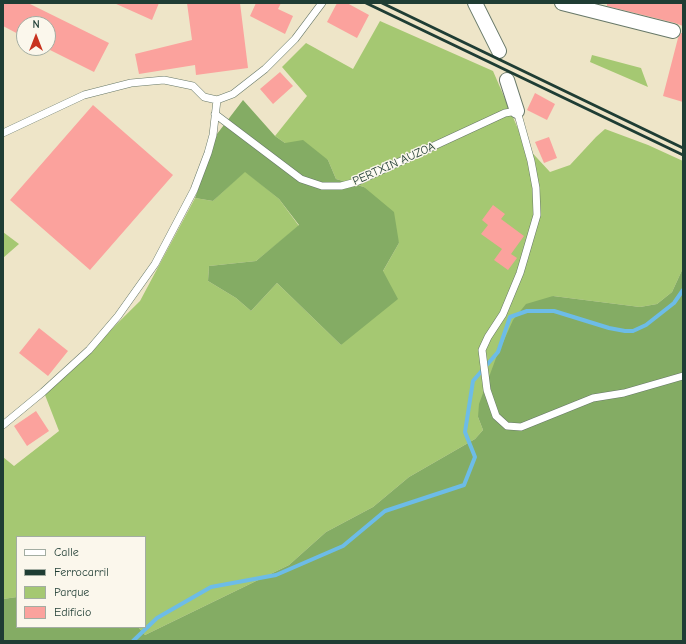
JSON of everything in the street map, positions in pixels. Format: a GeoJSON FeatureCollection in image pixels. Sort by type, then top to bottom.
{"type":"FeatureCollection","features":[{"type":"Feature","properties":{"kind":"street"},"geometry":{"type":"LineString","coordinates":[[474,3],[499,51]]}},
{"type":"Feature","properties":{"kind":"street"},"geometry":{"type":"LineString","coordinates":[[562,3],[673,31]]}},
{"type":"Feature","properties":{"kind":"street"},"geometry":{"type":"LineString","coordinates":[[507,80],[516,111]]}},
{"type":"Feature","properties":{"kind":"lane"},"geometry":{"type":"LineString","coordinates":[[3,132],[84,95],[131,83],[164,80],[193,86],[204,97],[217,100],[233,94],[265,69],[295,40],[321,5]]}},
{"type":"Feature","properties":{"kind":"lane"},"geometry":{"type":"LineString","coordinates":[[3,425],[43,392],[89,350],[118,316],[155,264],[194,190],[208,153],[213,134],[217,100]]}},
{"type":"Feature","properties":{"kind":"lane"},"geometry":{"type":"LineString","coordinates":[[516,111],[536,188],[536,215],[520,273],[503,314],[488,337],[482,350],[486,390],[496,416],[507,426],[521,427],[593,398],[624,393],[683,376]]}},
{"type":"Feature","properties":{"kind":"lane","name":"PERTXIN AUZOA"},"geometry":{"type":"LineString","coordinates":[[215,114],[301,179],[322,186],[341,186],[356,182],[505,113],[516,111]]}},
{"type":"Feature","properties":{"kind":"green space"},"geometry":{"type":"Polygon","coordinates":[[[380,21],[493,71],[525,145],[550,172],[570,165],[605,129],[648,145],[683,161],[683,268],[672,292],[657,304],[640,307],[553,296],[478,417],[483,430],[475,439],[409,477],[373,507],[326,532],[289,565],[145,635],[139,628],[146,628],[146,536],[16,536],[16,597],[3,599],[3,457],[14,466],[59,431],[45,395],[140,301],[195,198],[213,201],[245,171],[279,199],[299,226],[256,261],[209,266],[208,281],[236,298],[251,311],[277,283],[341,345],[399,243],[364,187],[336,179],[328,160],[285,143],[275,136],[307,96],[282,67],[306,43],[353,69],[380,21]]]}},
{"type":"Feature","properties":{"kind":"green space"},"geometry":{"type":"Polygon","coordinates":[[[592,55],[641,68],[648,87],[590,62],[592,55]]]}},
{"type":"Feature","properties":{"kind":"green space"},"geometry":{"type":"Polygon","coordinates":[[[243,100],[275,136],[285,143],[303,140],[328,160],[336,179],[364,187],[394,212],[399,243],[383,271],[398,299],[341,345],[277,283],[251,311],[236,298],[208,281],[209,266],[256,261],[299,225],[279,199],[245,172],[213,201],[195,198],[217,134],[243,100]]]}},
{"type":"Feature","properties":{"kind":"green space"},"geometry":{"type":"Polygon","coordinates":[[[3,232],[19,244],[3,258],[3,232]]]}},
{"type":"Feature","properties":{"kind":"green space"},"geometry":{"type":"Polygon","coordinates":[[[683,268],[683,641],[3,641],[3,599],[16,597],[16,628],[139,628],[145,635],[289,565],[326,532],[373,507],[409,477],[475,439],[483,430],[478,417],[479,404],[496,358],[513,320],[526,304],[553,296],[640,307],[657,304],[672,292],[683,268]]]}},
{"type":"Feature","properties":{"kind":"building"},"geometry":{"type":"Polygon","coordinates":[[[3,3],[28,3],[54,16],[16,16],[16,33],[3,26],[3,3]]]}},
{"type":"Feature","properties":{"kind":"building"},"geometry":{"type":"Polygon","coordinates":[[[114,3],[159,3],[152,20],[114,3]]]}},
{"type":"Feature","properties":{"kind":"building"},"geometry":{"type":"Polygon","coordinates":[[[187,3],[240,3],[248,68],[196,75],[195,65],[139,74],[135,54],[192,40],[187,3]]]}},
{"type":"Feature","properties":{"kind":"building"},"geometry":{"type":"Polygon","coordinates":[[[256,3],[281,3],[278,9],[293,16],[285,34],[250,16],[256,3]]]}},
{"type":"Feature","properties":{"kind":"building"},"geometry":{"type":"Polygon","coordinates":[[[337,3],[347,3],[369,15],[357,38],[327,22],[337,3]]]}},
{"type":"Feature","properties":{"kind":"building"},"geometry":{"type":"Polygon","coordinates":[[[607,3],[683,3],[683,26],[607,6],[607,3]]]}},
{"type":"Feature","properties":{"kind":"building"},"geometry":{"type":"Polygon","coordinates":[[[56,17],[109,43],[94,72],[56,53],[56,17]]]}},
{"type":"Feature","properties":{"kind":"building"},"geometry":{"type":"Polygon","coordinates":[[[681,33],[683,33],[683,102],[663,96],[678,38],[681,33]]]}},
{"type":"Feature","properties":{"kind":"building"},"geometry":{"type":"Polygon","coordinates":[[[280,72],[293,86],[273,104],[260,89],[280,72]]]}},
{"type":"Feature","properties":{"kind":"building"},"geometry":{"type":"Polygon","coordinates":[[[535,93],[555,104],[547,120],[527,110],[535,93]]]}},
{"type":"Feature","properties":{"kind":"building"},"geometry":{"type":"Polygon","coordinates":[[[93,105],[173,175],[90,270],[10,200],[93,105]]]}},
{"type":"Feature","properties":{"kind":"building"},"geometry":{"type":"Polygon","coordinates":[[[549,137],[557,158],[544,163],[535,142],[549,137]]]}},
{"type":"Feature","properties":{"kind":"building"},"geometry":{"type":"Polygon","coordinates":[[[493,205],[505,214],[501,219],[524,236],[511,254],[517,258],[508,270],[494,260],[502,249],[481,234],[488,225],[482,220],[493,205]]]}},
{"type":"Feature","properties":{"kind":"building"},"geometry":{"type":"Polygon","coordinates":[[[39,328],[68,351],[48,376],[19,353],[39,328]]]}},
{"type":"Feature","properties":{"kind":"building"},"geometry":{"type":"Polygon","coordinates":[[[36,411],[49,431],[27,446],[14,426],[36,411]]]}},
{"type":"Feature","properties":{"kind":"waterway"},"geometry":{"type":"LineString","coordinates":[[133,641],[157,618],[211,587],[276,575],[343,546],[385,511],[464,485],[475,457],[465,432],[473,381],[498,352],[510,317],[527,311],[554,311],[609,328],[633,331],[646,325],[674,303],[683,290]]}},
{"type":"Feature","properties":{"kind":"railway"},"geometry":{"type":"LineString","coordinates":[[366,3],[683,155]]}},
{"type":"Feature","properties":{"kind":"railway"},"geometry":{"type":"LineString","coordinates":[[382,3],[683,148]]}}]}
